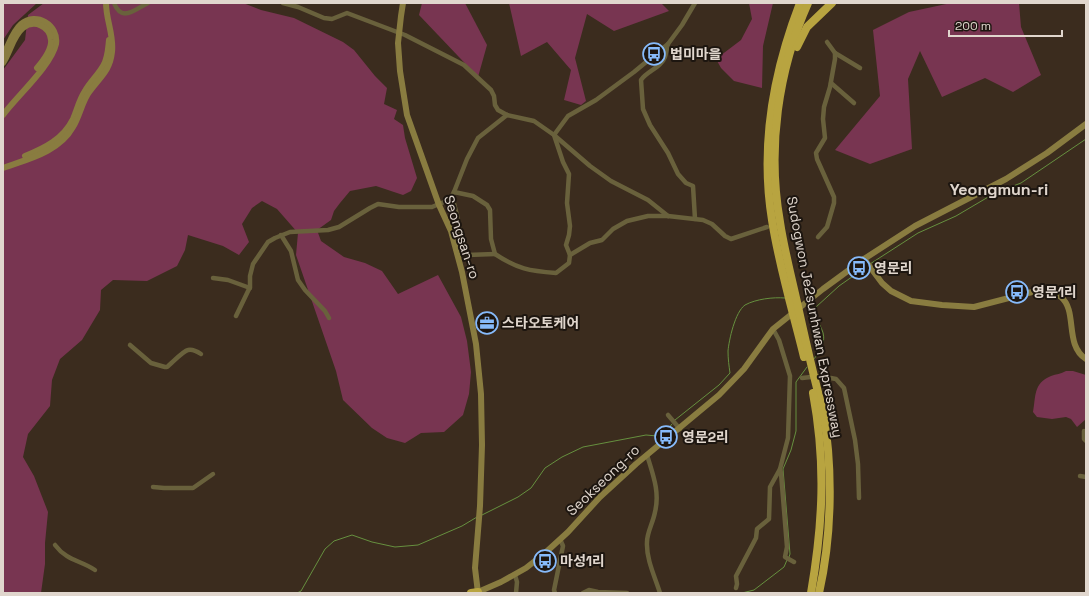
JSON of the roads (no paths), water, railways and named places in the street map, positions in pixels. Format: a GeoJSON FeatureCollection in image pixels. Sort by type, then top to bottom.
{"type":"FeatureCollection","features":[{"type":"Feature","properties":{"kind":"highway","name":"Sudogwon Je2sunhwan Expressway"},"geometry":{"type":"LineString","coordinates":[[800,3],[788,34],[777,73],[770,114],[767,159],[770,203],[776,241],[785,267],[825,423],[829,487],[825,558],[819,593]]}},
{"type":"Feature","properties":{"kind":"highway","name":"Sudogwon Je2sunhwan Expressway"},"geometry":{"type":"LineString","coordinates":[[785,267],[779,221],[775,170],[776,128],[786,66],[808,3]]}},
{"type":"Feature","properties":{"kind":"highway"},"geometry":{"type":"LineString","coordinates":[[786,66],[791,60],[807,27],[832,3]]}},
{"type":"Feature","properties":{"kind":"highway","name":"Sudogwon Je2sunhwan Expressway"},"geometry":{"type":"LineString","coordinates":[[812,593],[820,532],[822,480],[816,392]]}},
{"type":"Feature","properties":{"kind":"street"},"geometry":{"type":"LineString","coordinates":[[3,164],[48,146],[58,139],[73,119],[85,90],[104,65],[108,54],[109,40],[102,3]]}},
{"type":"Feature","properties":{"kind":"street"},"geometry":{"type":"LineString","coordinates":[[3,168],[50,150],[60,143],[72,129],[89,92],[109,67],[113,41],[106,3]]}},
{"type":"Feature","properties":{"kind":"street"},"geometry":{"type":"LineString","coordinates":[[114,3],[117,10],[122,13],[129,14],[148,3]]}},
{"type":"Feature","properties":{"kind":"street"},"geometry":{"type":"LineString","coordinates":[[283,3],[298,7],[324,18],[332,19],[347,12],[405,35],[464,65],[490,90],[494,96],[495,105],[498,110],[507,115],[534,121],[554,135],[611,182],[648,200],[668,216]]}},
{"type":"Feature","properties":{"kind":"street","name":"Seongsan-ro"},"geometry":{"type":"LineString","coordinates":[[404,3],[398,43],[400,71],[407,115],[450,232],[462,272],[476,344],[481,394],[482,445],[480,506],[475,568],[476,593]]}},
{"type":"Feature","properties":{"kind":"street"},"geometry":{"type":"LineString","coordinates":[[554,135],[568,116],[596,100],[624,80],[668,44],[682,25],[695,3]]}},
{"type":"Feature","properties":{"kind":"street"},"geometry":{"type":"LineString","coordinates":[[3,56],[16,29],[28,19],[36,18],[43,20],[50,26],[54,33],[56,45],[49,59],[3,115]]}},
{"type":"Feature","properties":{"kind":"street"},"geometry":{"type":"LineString","coordinates":[[3,63],[19,33],[25,27],[37,24],[41,25],[48,31],[52,41],[47,53],[39,66],[3,108]]}},
{"type":"Feature","properties":{"kind":"street"},"geometry":{"type":"LineString","coordinates":[[828,42],[836,53],[860,68]]}},
{"type":"Feature","properties":{"kind":"street"},"geometry":{"type":"LineString","coordinates":[[668,44],[662,62],[641,80],[643,110],[650,125],[668,153],[678,174],[686,183],[693,186],[695,219]]}},
{"type":"Feature","properties":{"kind":"street"},"geometry":{"type":"LineString","coordinates":[[818,236],[827,227],[834,203],[834,197],[817,159],[816,153],[825,138],[823,119],[824,107],[831,83],[836,53]]}},
{"type":"Feature","properties":{"kind":"street"},"geometry":{"type":"LineString","coordinates":[[831,83],[854,103]]}},
{"type":"Feature","properties":{"kind":"street"},"geometry":{"type":"LineString","coordinates":[[507,115],[478,138],[467,159],[453,194],[465,254],[495,254],[508,263],[534,272],[556,273],[569,263],[570,254],[566,245],[570,226],[567,203],[569,174],[563,162],[554,135]]}},
{"type":"Feature","properties":{"kind":"street","name":"Seokseong-ro"},"geometry":{"type":"LineString","coordinates":[[476,593],[502,582],[526,568],[560,539],[600,497],[678,426],[719,395],[744,369],[773,328],[806,302],[915,226],[1006,179],[1047,153],[1086,124]]}},
{"type":"Feature","properties":{"kind":"street"},"geometry":{"type":"LineString","coordinates":[[236,316],[250,288],[250,276],[253,264],[268,242],[281,234],[290,232],[328,230],[339,227],[378,204],[399,207],[432,207],[453,194],[473,196],[488,205],[490,210],[491,239],[495,254]]}},
{"type":"Feature","properties":{"kind":"street"},"geometry":{"type":"LineString","coordinates":[[570,254],[590,243],[602,240],[613,228],[627,221],[648,216],[668,216],[703,220],[712,224],[725,236],[731,239],[767,227]]}},
{"type":"Feature","properties":{"kind":"street"},"geometry":{"type":"LineString","coordinates":[[281,234],[291,251],[298,280],[305,290],[325,311],[329,318]]}},
{"type":"Feature","properties":{"kind":"street"},"geometry":{"type":"LineString","coordinates":[[865,261],[882,283],[891,291],[910,301],[974,307],[1040,290],[1051,292],[1061,297],[1068,307],[1074,341],[1081,356],[1086,359]]}},
{"type":"Feature","properties":{"kind":"street"},"geometry":{"type":"LineString","coordinates":[[213,278],[228,280],[250,288]]}},
{"type":"Feature","properties":{"kind":"street"},"geometry":{"type":"LineString","coordinates":[[736,588],[738,584],[736,576],[756,538],[757,529],[769,519],[770,487],[780,469],[788,438],[790,376],[779,340],[773,328]]}},
{"type":"Feature","properties":{"kind":"street"},"geometry":{"type":"LineString","coordinates":[[130,344],[152,363],[165,367],[167,367],[187,350],[201,354]]}},
{"type":"Feature","properties":{"kind":"street"},"geometry":{"type":"LineString","coordinates":[[802,378],[820,376],[836,378],[844,388],[855,440],[858,464],[859,498]]}},
{"type":"Feature","properties":{"kind":"street"},"geometry":{"type":"LineString","coordinates":[[668,416],[678,426]]}},
{"type":"Feature","properties":{"kind":"street"},"geometry":{"type":"LineString","coordinates":[[1084,431],[1084,439],[1086,441]]}},
{"type":"Feature","properties":{"kind":"street"},"geometry":{"type":"LineString","coordinates":[[647,455],[655,481],[657,496],[655,514],[647,543],[650,563],[660,593]]}},
{"type":"Feature","properties":{"kind":"street"},"geometry":{"type":"LineString","coordinates":[[780,469],[788,547],[785,557],[793,561]]}},
{"type":"Feature","properties":{"kind":"street"},"geometry":{"type":"LineString","coordinates":[[153,487],[193,488],[213,474]]}},
{"type":"Feature","properties":{"kind":"street"},"geometry":{"type":"LineString","coordinates":[[1080,476],[1086,477]]}},
{"type":"Feature","properties":{"kind":"street"},"geometry":{"type":"LineString","coordinates":[[555,593],[554,590],[563,546],[560,539]]}},
{"type":"Feature","properties":{"kind":"street"},"geometry":{"type":"LineString","coordinates":[[55,545],[62,554],[95,570]]}},
{"type":"Feature","properties":{"kind":"street"},"geometry":{"type":"LineString","coordinates":[[514,575],[517,582],[516,593]]}},
{"type":"Feature","properties":{"kind":"street"},"geometry":{"type":"LineString","coordinates":[[583,593],[589,590],[598,592],[627,593]]}},
{"type":"Feature","properties":{"kind":"waterway"},"geometry":{"type":"LineString","coordinates":[[870,264],[918,233],[956,216],[995,193],[1021,183],[1086,139]]}},
{"type":"Feature","properties":{"kind":"waterway"},"geometry":{"type":"LineString","coordinates":[[806,305],[812,308],[816,307],[839,286],[866,267]]}},
{"type":"Feature","properties":{"kind":"waterway"},"geometry":{"type":"LineString","coordinates":[[675,420],[719,385],[730,373],[728,351],[731,333],[735,320],[741,309],[745,305],[759,300],[785,298]]}},
{"type":"Feature","properties":{"kind":"waterway"},"geometry":{"type":"LineString","coordinates":[[812,309],[822,330],[824,338],[820,350],[813,360]]}},
{"type":"Feature","properties":{"kind":"waterway"},"geometry":{"type":"LineString","coordinates":[[789,557],[790,554],[783,469],[791,450],[796,431],[796,382],[807,367]]}},
{"type":"Feature","properties":{"kind":"waterway"},"geometry":{"type":"LineString","coordinates":[[482,515],[518,497],[531,488],[545,468],[562,457],[583,447],[646,435],[657,436],[665,432],[672,424]]}},
{"type":"Feature","properties":{"kind":"waterway"},"geometry":{"type":"LineString","coordinates":[[297,593],[301,591],[325,549],[334,541],[352,535],[372,542],[395,547],[418,545],[462,526],[477,517]]}},
{"type":"Feature","properties":{"kind":"waterway"},"geometry":{"type":"LineString","coordinates":[[742,593],[754,590],[784,567],[787,560]]}},
{"type":"Feature","properties":{"kind":"place","name":"법미마을"},"geometry":{"type":"Point","coordinates":[654,54]}},
{"type":"Feature","properties":{"kind":"place","name":"영문리"},"geometry":{"type":"Point","coordinates":[859,268]}},
{"type":"Feature","properties":{"kind":"place","name":"영문1리"},"geometry":{"type":"Point","coordinates":[1017,292]}},
{"type":"Feature","properties":{"kind":"place","name":"스타오토케어"},"geometry":{"type":"Point","coordinates":[487,323]}},
{"type":"Feature","properties":{"kind":"place","name":"영문2리"},"geometry":{"type":"Point","coordinates":[666,437]}},
{"type":"Feature","properties":{"kind":"place","name":"마성1리"},"geometry":{"type":"Point","coordinates":[545,561]}},
{"type":"Feature","properties":{"kind":"district","name":"Yeongmun-ri"},"geometry":{"type":"Point","coordinates":[999,189]}}]}
